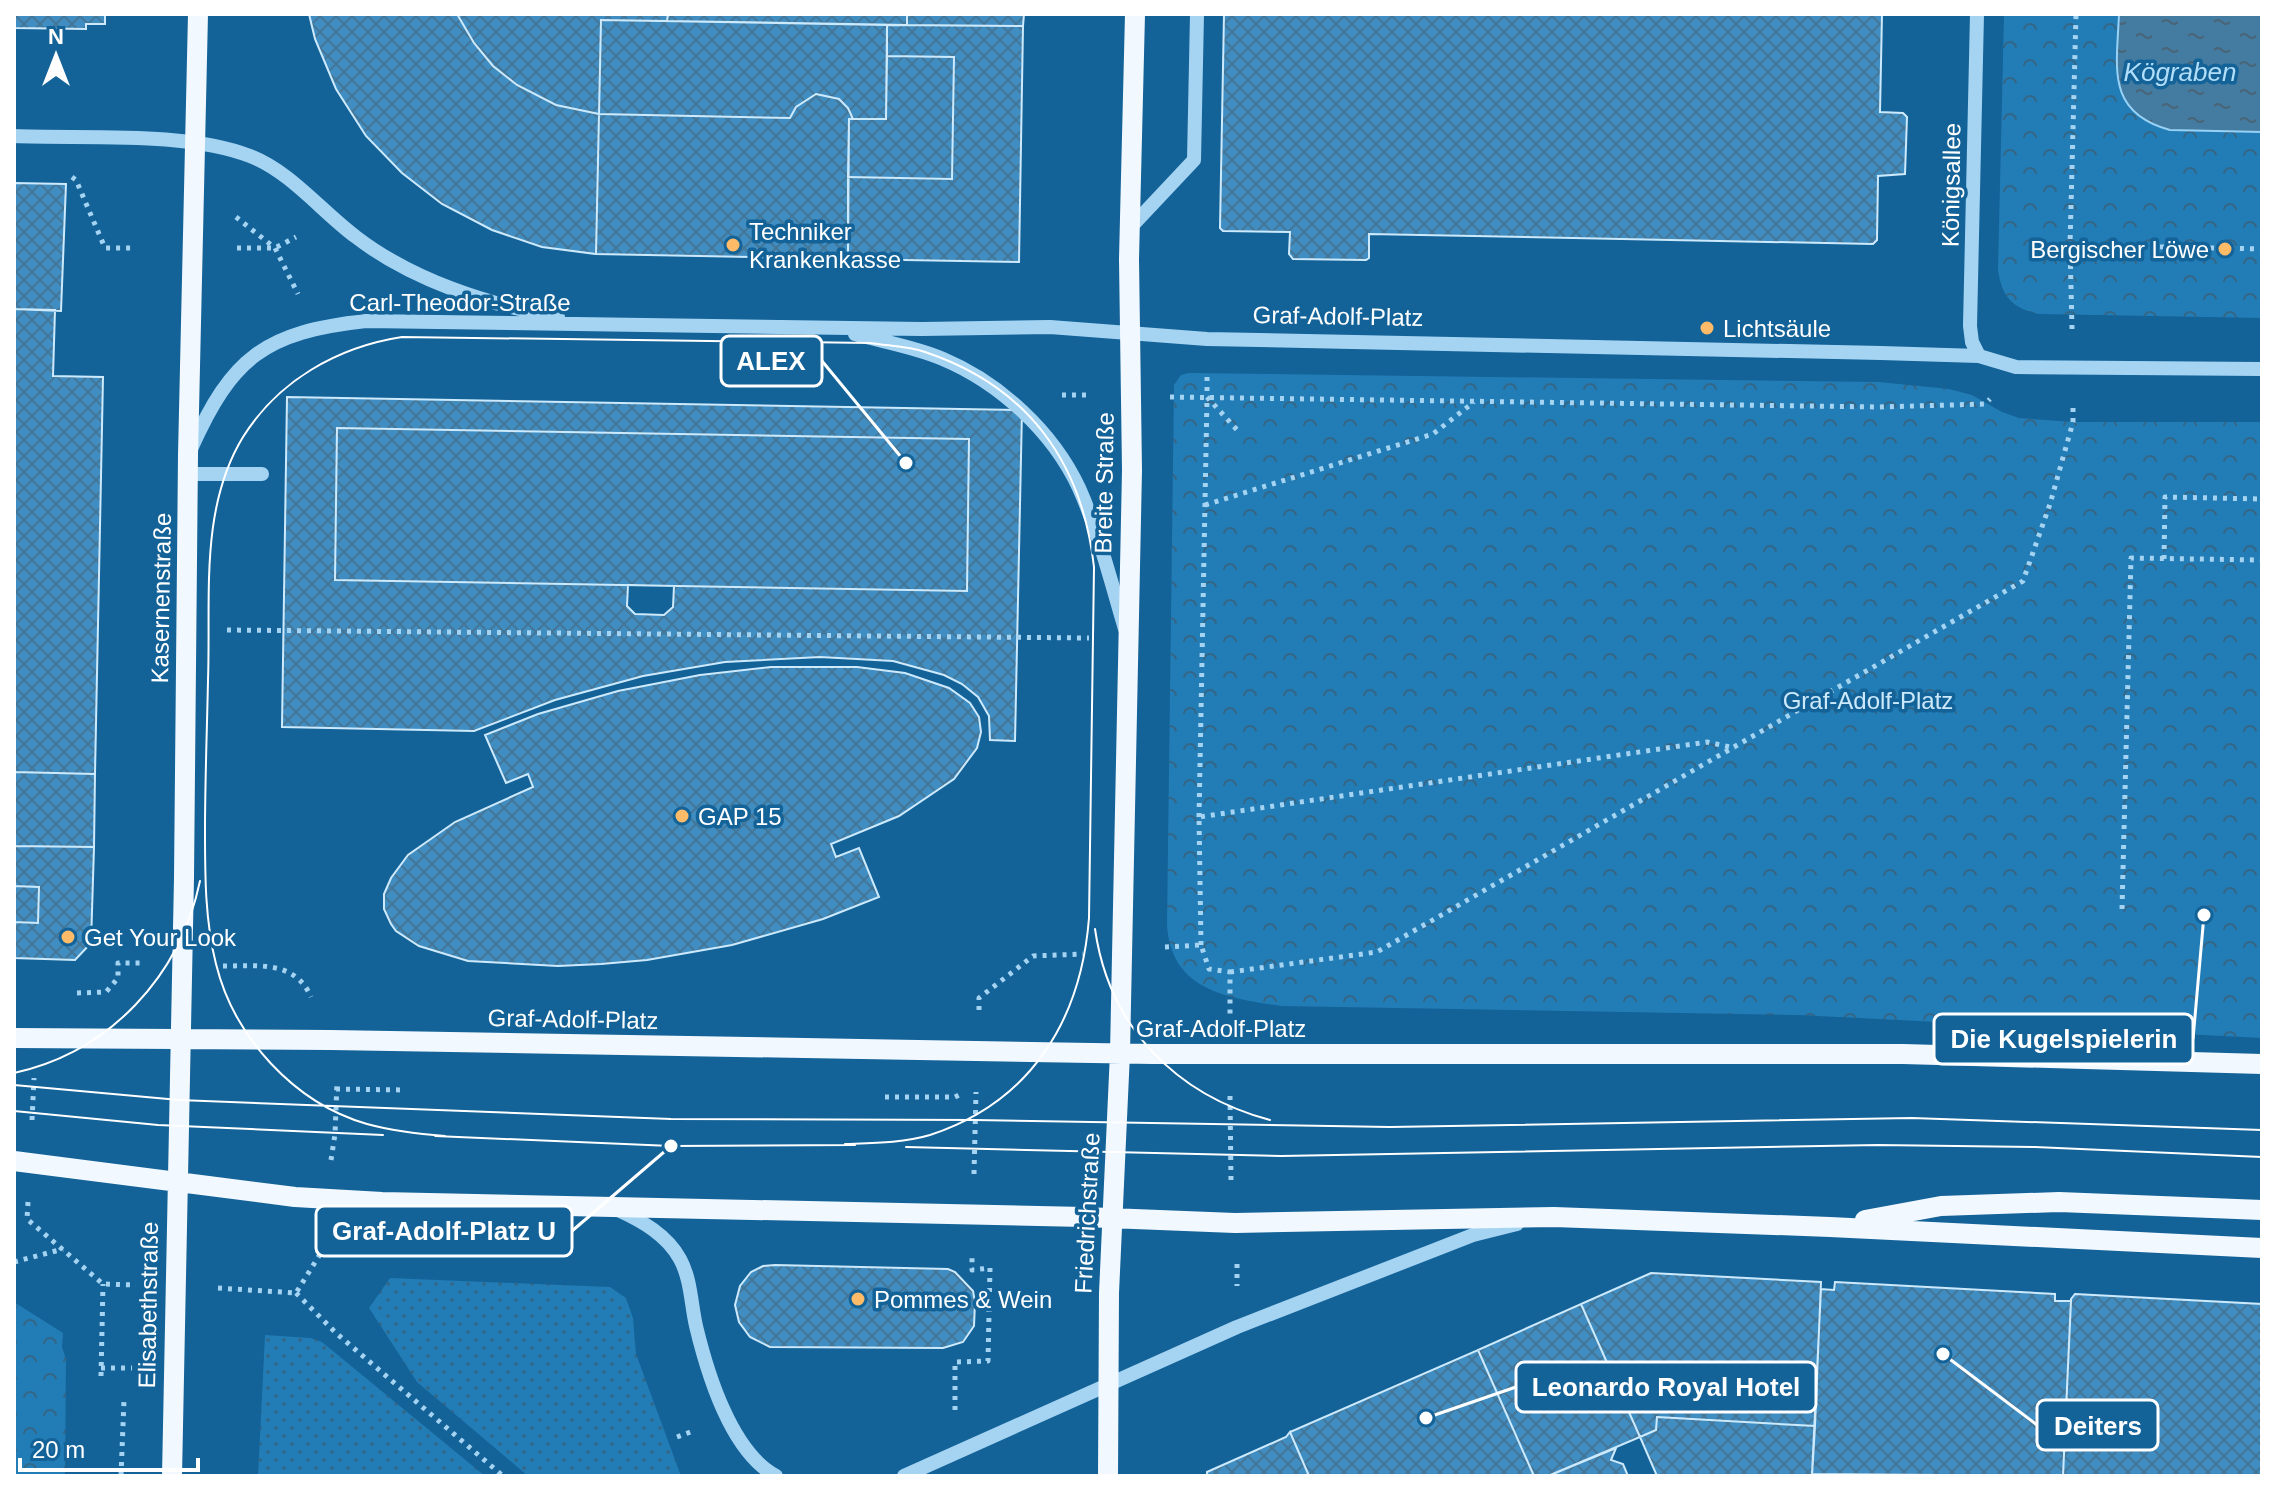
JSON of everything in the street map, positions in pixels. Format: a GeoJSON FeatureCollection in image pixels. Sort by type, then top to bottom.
{"type":"FeatureCollection","features":[{"type":"Feature","properties":{"kind":"main road","name":"Kasernenstraße"},"geometry":{"type":"LineString","coordinates":[[177,1183],[198,14]]}},
{"type":"Feature","properties":{"kind":"main road","name":"Breite Straße"},"geometry":{"type":"LineString","coordinates":[[1121,952],[1132,470],[1130,228],[1135,14]]}},
{"type":"Feature","properties":{"kind":"main road","name":"Friedrichstraße"},"geometry":{"type":"LineString","coordinates":[[1108,1476],[1111,1218],[1120,1053],[1121,952]]}},
{"type":"Feature","properties":{"kind":"main road","name":"Graf-Adolf-Platz"},"geometry":{"type":"LineString","coordinates":[[14,1038],[1231,1054],[1903,1054],[2262,1064]]}},
{"type":"Feature","properties":{"kind":"main road"},"geometry":{"type":"LineString","coordinates":[[22,1162],[295,1197],[369,1201],[1235,1223],[1554,1217],[2262,1248]]}},
{"type":"Feature","properties":{"kind":"main road","name":"Elisabethstraße"},"geometry":{"type":"LineString","coordinates":[[172,1476],[177,1183]]}},
{"type":"Feature","properties":{"kind":"main road"},"geometry":{"type":"LineString","coordinates":[[1830,1227],[1941,1206],[2059,1202],[2262,1210]]}},
{"type":"Feature","properties":{"kind":"street"},"geometry":{"type":"LineString","coordinates":[[1130,228],[1194,160],[1197,14]]}},
{"type":"Feature","properties":{"kind":"street","name":"Königsallee"},"geometry":{"type":"LineString","coordinates":[[1977,14],[1970,326],[1972,342],[1979,356]]}},
{"type":"Feature","properties":{"kind":"street","name":"Carl-Theodor-Straße"},"geometry":{"type":"LineString","coordinates":[[14,136],[196,143],[219,147],[264,162],[285,176],[357,238],[383,255],[427,276],[525,311],[601,324]]}},
{"type":"Feature","properties":{"kind":"street","name":"Carl-Theodor-Straße"},"geometry":{"type":"LineString","coordinates":[[188,465],[209,410],[240,369],[256,354],[280,340],[310,329],[366,321],[1050,327],[1131,332]]}},
{"type":"Feature","properties":{"kind":"street","name":"Carl-Theodor-Straße"},"geometry":{"type":"LineString","coordinates":[[827,327],[944,359],[984,380],[1023,413],[1048,440],[1078,485],[1096,532],[1128,638]]}},
{"type":"Feature","properties":{"kind":"street","name":"Graf-Adolf-Platz"},"geometry":{"type":"LineString","coordinates":[[1131,332],[1207,339],[1979,356],[2016,367],[2262,369]]}},
{"type":"Feature","properties":{"kind":"street"},"geometry":{"type":"LineString","coordinates":[[188,465],[262,474]]}},
{"type":"Feature","properties":{"kind":"street"},"geometry":{"type":"LineString","coordinates":[[610,1207],[652,1229],[680,1258],[689,1283],[710,1375],[727,1418],[744,1444],[776,1476]]}},
{"type":"Feature","properties":{"kind":"street"},"geometry":{"type":"LineString","coordinates":[[904,1476],[1237,1327],[1473,1235],[1554,1217]]}},
{"type":"Feature","properties":{"kind":"path"},"geometry":{"type":"LineString","coordinates":[[2073,367],[2070,245],[2076,14]]}},
{"type":"Feature","properties":{"kind":"path"},"geometry":{"type":"LineString","coordinates":[[56,137],[55,165],[76,180],[105,248],[134,248]]}},
{"type":"Feature","properties":{"kind":"path"},"geometry":{"type":"LineString","coordinates":[[237,218],[275,248],[295,285]]}},
{"type":"Feature","properties":{"kind":"path"},"geometry":{"type":"LineString","coordinates":[[237,248],[275,248],[307,231]]}},
{"type":"Feature","properties":{"kind":"path"},"geometry":{"type":"LineString","coordinates":[[2070,245],[2262,249]]}},
{"type":"Feature","properties":{"kind":"path"},"geometry":{"type":"LineString","coordinates":[[1201,945],[1199,817],[1207,339]]}},
{"type":"Feature","properties":{"kind":"path"},"geometry":{"type":"LineString","coordinates":[[1174,397],[1879,407],[1985,404],[2016,367]]}},
{"type":"Feature","properties":{"kind":"path"},"geometry":{"type":"LineString","coordinates":[[1207,397],[1239,432]]}},
{"type":"Feature","properties":{"kind":"path"},"geometry":{"type":"LineString","coordinates":[[1205,505],[1433,434],[1475,401]]}},
{"type":"Feature","properties":{"kind":"path"},"geometry":{"type":"LineString","coordinates":[[1209,969],[1230,972],[1377,952],[2023,581],[2050,504],[2073,422]]}},
{"type":"Feature","properties":{"kind":"path"},"geometry":{"type":"LineString","coordinates":[[2164,559],[2165,497],[2262,499]]}},
{"type":"Feature","properties":{"kind":"path"},"geometry":{"type":"LineString","coordinates":[[2122,909],[2131,558],[2262,560]]}},
{"type":"Feature","properties":{"kind":"path"},"geometry":{"type":"LineString","coordinates":[[186,629],[1128,638]]}},
{"type":"Feature","properties":{"kind":"path"},"geometry":{"type":"LineString","coordinates":[[1199,817],[1707,742],[1736,748]]}},
{"type":"Feature","properties":{"kind":"path"},"geometry":{"type":"LineString","coordinates":[[65,993],[106,992],[118,978],[118,963]]}},
{"type":"Feature","properties":{"kind":"path"},"geometry":{"type":"LineString","coordinates":[[276,966],[305,983]]}},
{"type":"Feature","properties":{"kind":"path"},"geometry":{"type":"LineString","coordinates":[[1230,972],[1229,1169],[1235,1223],[1237,1327]]}},
{"type":"Feature","properties":{"kind":"path"},"geometry":{"type":"LineString","coordinates":[[35,1038],[22,1162],[27,1219],[103,1284],[296,1293],[336,1333],[503,1476]]}},
{"type":"Feature","properties":{"kind":"path"},"geometry":{"type":"LineString","coordinates":[[336,1089],[406,1090]]}},
{"type":"Feature","properties":{"kind":"path"},"geometry":{"type":"LineString","coordinates":[[954,1454],[955,1362],[988,1361],[990,1268],[972,1270],[973,1215]]}},
{"type":"Feature","properties":{"kind":"path"},"geometry":{"type":"LineString","coordinates":[[296,1293],[327,1243]]}},
{"type":"Feature","properties":{"kind":"path"},"geometry":{"type":"LineString","coordinates":[[14,1262],[64,1249]]}},
{"type":"Feature","properties":{"kind":"path"},"geometry":{"type":"LineString","coordinates":[[101,1376],[103,1284]]}},
{"type":"Feature","properties":{"kind":"path"},"geometry":{"type":"LineString","coordinates":[[121,1476],[124,1400]]}},
{"type":"Feature","properties":{"kind":"green space"},"geometry":{"type":"Polygon","coordinates":[[[2004,14],[2262,14],[2262,318],[2039,314],[2010,300],[2002,287],[1998,270],[2004,14]]]}},
{"type":"Feature","properties":{"kind":"green space","name":"Graf-Adolf-Platz"},"geometry":{"type":"Polygon","coordinates":[[[1181,375],[1879,382],[1949,389],[1972,395],[2019,418],[2073,422],[2262,422],[2262,1038],[1798,1015],[1281,1006],[1223,994],[1191,978],[1179,964],[1171,947],[1167,925],[1174,385],[1181,375]]]}},
{"type":"Feature","properties":{"kind":"green space"},"geometry":{"type":"Polygon","coordinates":[[[390,1278],[610,1287],[626,1298],[633,1318],[636,1354],[681,1476],[528,1476],[417,1382],[369,1308],[390,1278]]]}},
{"type":"Feature","properties":{"kind":"green space"},"geometry":{"type":"Polygon","coordinates":[[[14,1302],[63,1333],[62,1347],[66,1359],[65,1476],[14,1476],[14,1302]]]}},
{"type":"Feature","properties":{"kind":"green space"},"geometry":{"type":"Polygon","coordinates":[[[265,1335],[311,1338],[322,1342],[485,1476],[258,1476],[265,1335]]]}},
{"type":"Feature","properties":{"kind":"water","name":"Kögraben"},"geometry":{"type":"Polygon","coordinates":[[[2119,14],[2262,14],[2262,132],[2170,130],[2134,112],[2119,85],[2119,14]]]}},
{"type":"Feature","properties":{"kind":"building"},"geometry":{"type":"Polygon","coordinates":[[[14,14],[105,14],[105,24],[86,24],[86,29],[14,28],[14,14]]]}},
{"type":"Feature","properties":{"kind":"building"},"geometry":{"type":"Polygon","coordinates":[[[309,14],[457,14],[474,43],[493,66],[517,85],[556,105],[599,114],[596,254],[542,247],[492,230],[442,204],[402,173],[366,136],[336,89],[315,39],[309,14]]]}},
{"type":"Feature","properties":{"kind":"building"},"geometry":{"type":"Polygon","coordinates":[[[457,14],[668,14],[667,21],[601,20],[599,114],[556,105],[517,85],[493,66],[474,43],[457,14]]]}},
{"type":"Feature","properties":{"kind":"building"},"geometry":{"type":"Polygon","coordinates":[[[668,14],[907,14],[907,25],[667,21],[668,14]]]}},
{"type":"Feature","properties":{"kind":"building"},"geometry":{"type":"Polygon","coordinates":[[[907,14],[1024,14],[1023,26],[907,25],[907,14]]]}},
{"type":"Feature","properties":{"kind":"building"},"geometry":{"type":"Polygon","coordinates":[[[1224,14],[1882,14],[1880,112],[1903,113],[1907,117],[1905,174],[1878,176],[1877,240],[1873,244],[1369,234],[1369,258],[1366,260],[1293,259],[1289,254],[1290,232],[1223,231],[1220,228],[1224,14]]]}},
{"type":"Feature","properties":{"kind":"building"},"geometry":{"type":"Polygon","coordinates":[[[601,20],[887,25],[886,119],[853,119],[839,99],[816,94],[796,107],[790,118],[599,114],[601,20]]]}},
{"type":"Feature","properties":{"kind":"building"},"geometry":{"type":"Polygon","coordinates":[[[887,25],[1023,26],[1019,262],[848,259],[848,177],[952,179],[954,57],[887,56],[887,25]]]}},
{"type":"Feature","properties":{"kind":"building"},"geometry":{"type":"Polygon","coordinates":[[[887,56],[954,57],[952,179],[848,177],[849,119],[886,119],[887,56]]]}},
{"type":"Feature","properties":{"kind":"building"},"geometry":{"type":"Polygon","coordinates":[[[816,94],[839,99],[853,119],[849,119],[848,259],[596,254],[599,114],[790,118],[796,107],[816,94]]]}},
{"type":"Feature","properties":{"kind":"building"},"geometry":{"type":"Polygon","coordinates":[[[14,183],[66,184],[61,311],[14,309],[14,183]]]}},
{"type":"Feature","properties":{"kind":"building"},"geometry":{"type":"Polygon","coordinates":[[[14,309],[55,310],[53,376],[103,377],[95,774],[14,772],[14,309]]]}},
{"type":"Feature","properties":{"kind":"building"},"geometry":{"type":"Polygon","coordinates":[[[287,397],[1022,410],[1015,741],[990,740],[989,716],[978,697],[944,675],[893,661],[820,657],[725,662],[643,676],[555,700],[474,731],[282,727],[287,397]],[[337,428],[335,580],[967,591],[969,439],[337,428]]]}},
{"type":"Feature","properties":{"kind":"building"},"geometry":{"type":"Polygon","coordinates":[[[337,428],[969,439],[967,591],[335,580],[337,428]]]}},
{"type":"Feature","properties":{"kind":"building"},"geometry":{"type":"Polygon","coordinates":[[[628,585],[674,586],[673,607],[664,615],[635,614],[627,606],[628,585]]]}},
{"type":"Feature","properties":{"kind":"building","name":"GAP 15"},"geometry":{"type":"Polygon","coordinates":[[[771,667],[857,667],[905,673],[949,688],[970,703],[979,717],[981,732],[977,748],[954,779],[899,816],[831,844],[836,857],[859,848],[879,897],[823,919],[732,945],[647,960],[601,964],[558,966],[468,961],[419,946],[396,931],[391,924],[384,909],[384,894],[391,878],[408,855],[455,822],[533,787],[528,774],[506,783],[485,735],[538,714],[618,691],[700,675],[771,667]]]}},
{"type":"Feature","properties":{"kind":"building"},"geometry":{"type":"Polygon","coordinates":[[[14,772],[95,774],[94,847],[14,846],[14,772]]]}},
{"type":"Feature","properties":{"kind":"building"},"geometry":{"type":"Polygon","coordinates":[[[14,846],[94,847],[91,943],[75,960],[14,958],[14,922],[38,923],[39,887],[14,886],[14,846]]]}},
{"type":"Feature","properties":{"kind":"building"},"geometry":{"type":"Polygon","coordinates":[[[14,886],[39,887],[38,923],[14,922],[14,886]]]}},
{"type":"Feature","properties":{"kind":"building"},"geometry":{"type":"Polygon","coordinates":[[[775,1265],[948,1269],[973,1291],[974,1326],[963,1342],[943,1348],[770,1347],[750,1337],[739,1322],[735,1305],[740,1286],[751,1272],[775,1265]]]}},
{"type":"Feature","properties":{"kind":"building"},"geometry":{"type":"Polygon","coordinates":[[[1651,1273],[1821,1282],[1815,1426],[1657,1417],[1656,1430],[1640,1437],[1581,1304],[1651,1273]]]}},
{"type":"Feature","properties":{"kind":"building"},"geometry":{"type":"Polygon","coordinates":[[[1835,1282],[2055,1294],[2055,1301],[2071,1301],[2063,1476],[1812,1474],[1821,1289],[1834,1290],[1835,1282]]]}},
{"type":"Feature","properties":{"kind":"building"},"geometry":{"type":"Polygon","coordinates":[[[2075,1294],[2262,1304],[2262,1476],[2063,1476],[2071,1299],[2075,1294]]]}},
{"type":"Feature","properties":{"kind":"building"},"geometry":{"type":"Polygon","coordinates":[[[1581,1304],[1640,1437],[1548,1476],[1534,1476],[1478,1350],[1581,1304]]]}},
{"type":"Feature","properties":{"kind":"building"},"geometry":{"type":"Polygon","coordinates":[[[1478,1350],[1534,1476],[1309,1476],[1290,1432],[1478,1350]]]}},
{"type":"Feature","properties":{"kind":"building"},"geometry":{"type":"Polygon","coordinates":[[[1657,1417],[1815,1426],[1812,1476],[1657,1476],[1640,1437],[1656,1430],[1657,1417]]]}},
{"type":"Feature","properties":{"kind":"building"},"geometry":{"type":"Polygon","coordinates":[[[1290,1432],[1309,1476],[1207,1476],[1207,1472],[1286,1437],[1290,1432]]]}},
{"type":"Feature","properties":{"kind":"building"},"geometry":{"type":"Polygon","coordinates":[[[1616,1448],[1611,1460],[1623,1464],[1628,1476],[1548,1476],[1616,1448]]]}},
{"type":"Feature","properties":{"kind":"tram line"},"geometry":{"type":"LineString","coordinates":[[445,1136],[367,1124],[340,1114],[292,1083],[252,1041],[237,1017],[216,964],[208,915],[205,864],[210,555],[219,494],[243,437],[273,399],[311,370],[355,349],[402,337],[870,343],[925,352],[993,385],[1020,407],[1043,432],[1062,461],[1077,493],[1094,567],[1089,918],[1084,955],[1062,1023],[1023,1079],[996,1102],[966,1120],[930,1135],[899,1141],[845,1144]]}},
{"type":"Feature","properties":{"kind":"tram line"},"geometry":{"type":"LineString","coordinates":[[14,1073],[49,1063],[81,1048],[136,1005],[158,978],[176,948],[200,881]]}},
{"type":"Feature","properties":{"kind":"tram line"},"geometry":{"type":"LineString","coordinates":[[1095,929],[1115,997],[1152,1052],[1205,1093],[1236,1109],[1270,1120]]}},
{"type":"Feature","properties":{"kind":"tram line"},"geometry":{"type":"LineString","coordinates":[[14,1085],[179,1100],[671,1119],[1390,1127],[1912,1118],[2262,1130]]}},
{"type":"Feature","properties":{"kind":"tram line"},"geometry":{"type":"LineString","coordinates":[[14,1111],[158,1125],[383,1135]]}},
{"type":"Feature","properties":{"kind":"tram line"},"geometry":{"type":"LineString","coordinates":[[435,1136],[671,1146],[855,1145]]}},
{"type":"Feature","properties":{"kind":"tram line"},"geometry":{"type":"LineString","coordinates":[[906,1147],[1281,1156],[1878,1145],[2035,1147],[2262,1157]]}},
{"type":"Feature","properties":{"kind":"place","name":"Techniker Krankenkasse"},"geometry":{"type":"Point","coordinates":[733,245]}},
{"type":"Feature","properties":{"kind":"place","name":"Bergischer Löwe"},"geometry":{"type":"Point","coordinates":[2225,249]}},
{"type":"Feature","properties":{"kind":"place","name":"Lichtsäule"},"geometry":{"type":"Point","coordinates":[1707,328]}},
{"type":"Feature","properties":{"kind":"place","name":"ALEX"},"geometry":{"type":"Point","coordinates":[906,463]}},
{"type":"Feature","properties":{"kind":"place","name":"GAP 15"},"geometry":{"type":"Point","coordinates":[682,816]}},
{"type":"Feature","properties":{"kind":"place","name":"Die Kugelspielerin"},"geometry":{"type":"Point","coordinates":[2204,915]}},
{"type":"Feature","properties":{"kind":"place","name":"Get Your Look"},"geometry":{"type":"Point","coordinates":[68,937]}},
{"type":"Feature","properties":{"kind":"place","name":"Graf-Adolf-Platz U"},"geometry":{"type":"Point","coordinates":[671,1146]}},
{"type":"Feature","properties":{"kind":"place","name":"Pommes & Wein"},"geometry":{"type":"Point","coordinates":[858,1299]}},
{"type":"Feature","properties":{"kind":"place","name":"Deiters"},"geometry":{"type":"Point","coordinates":[1943,1354]}},
{"type":"Feature","properties":{"kind":"place","name":"Leonardo Royal Hotel"},"geometry":{"type":"Point","coordinates":[1426,1418]}}]}
